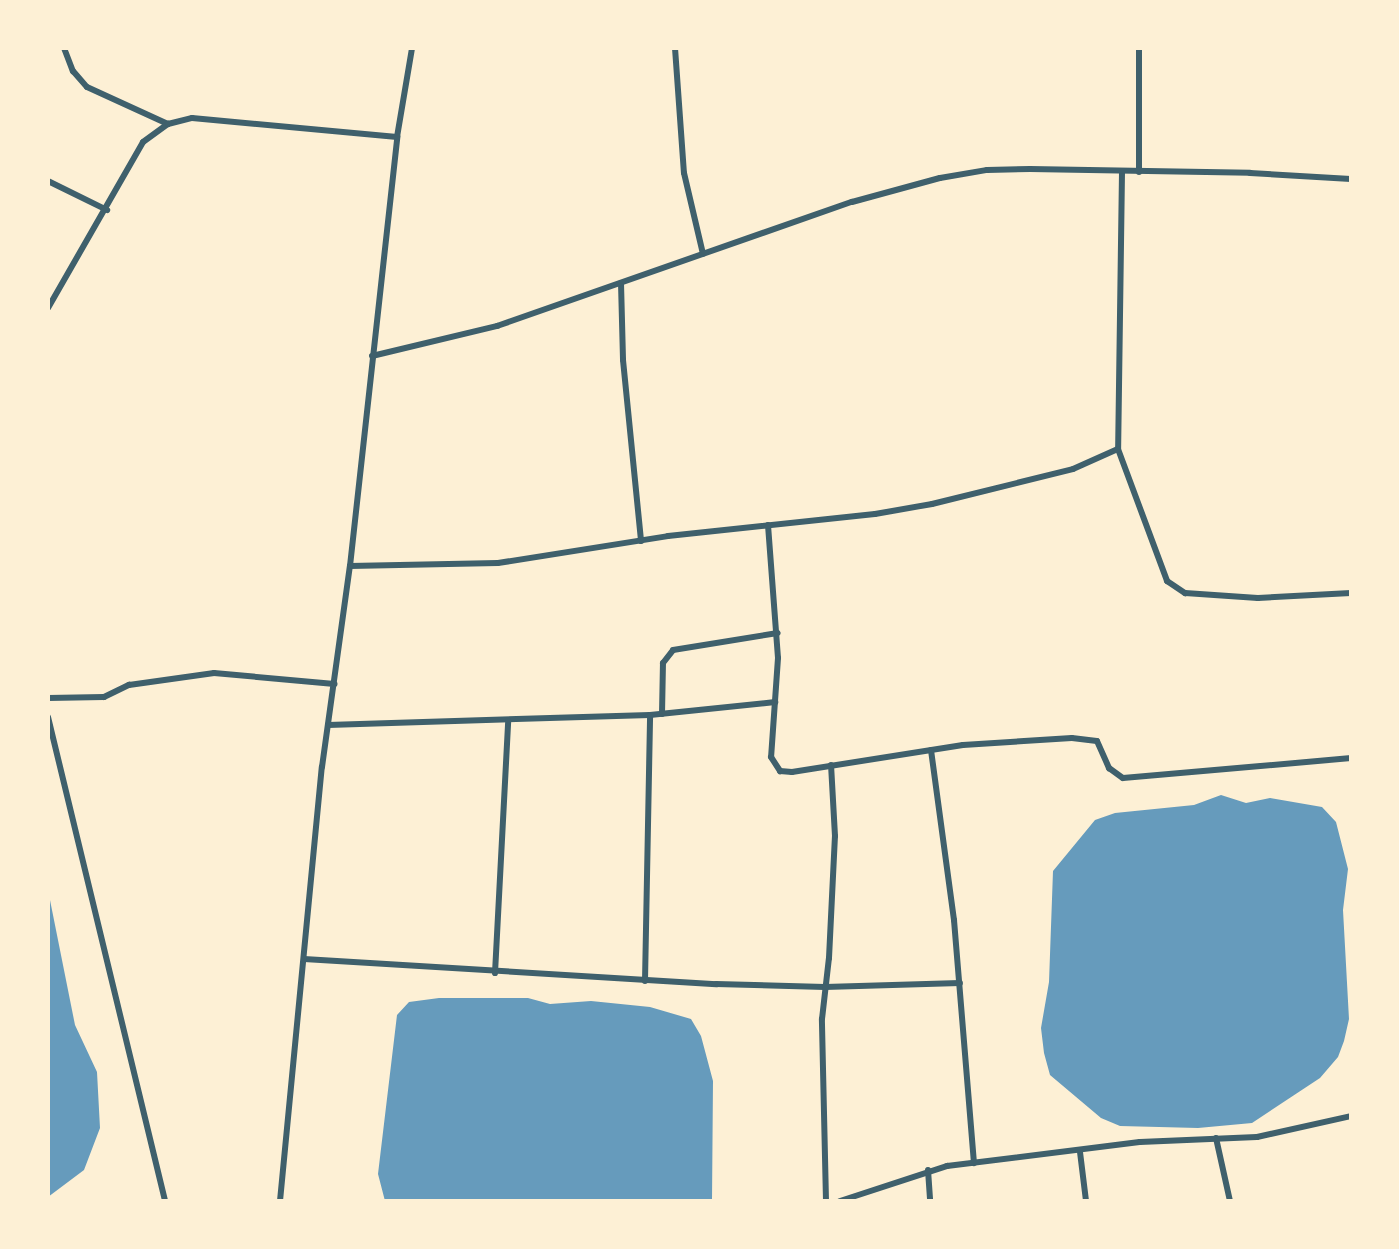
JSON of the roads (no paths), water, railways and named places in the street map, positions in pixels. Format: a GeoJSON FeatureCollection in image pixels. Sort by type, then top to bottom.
{"type":"FeatureCollection","features":[{"type":"Feature","properties":{"kind":"street"},"geometry":{"type":"LineString","coordinates":[[64,48],[73,71],[87,87],[168,124]]}},
{"type":"Feature","properties":{"kind":"street"},"geometry":{"type":"LineString","coordinates":[[280,1201],[328,725],[350,566],[397,136],[412,48]]}},
{"type":"Feature","properties":{"kind":"street"},"geometry":{"type":"LineString","coordinates":[[675,48],[684,172],[703,254]]}},
{"type":"Feature","properties":{"kind":"street"},"geometry":{"type":"LineString","coordinates":[[1139,48],[1139,172]]}},
{"type":"Feature","properties":{"kind":"street"},"geometry":{"type":"LineString","coordinates":[[48,308],[107,210],[143,142],[154,130],[192,118],[397,136]]}},
{"type":"Feature","properties":{"kind":"street"},"geometry":{"type":"LineString","coordinates":[[372,356],[497,326],[852,202],[940,178],[987,170],[1250,173],[1351,179]]}},
{"type":"Feature","properties":{"kind":"street"},"geometry":{"type":"LineString","coordinates":[[1122,172],[1118,449],[1128,483],[1167,581],[1185,593],[1258,598],[1351,593]]}},
{"type":"Feature","properties":{"kind":"street"},"geometry":{"type":"LineString","coordinates":[[48,181],[107,210]]}},
{"type":"Feature","properties":{"kind":"street"},"geometry":{"type":"LineString","coordinates":[[621,283],[623,360],[641,540]]}},
{"type":"Feature","properties":{"kind":"street"},"geometry":{"type":"LineString","coordinates":[[350,566],[498,563],[641,540],[932,504],[1073,469],[1118,449]]}},
{"type":"Feature","properties":{"kind":"street"},"geometry":{"type":"LineString","coordinates":[[768,525],[777,633],[774,766],[792,772],[931,750],[1086,738],[1097,741],[1109,768],[1123,778],[1351,758]]}},
{"type":"Feature","properties":{"kind":"street"},"geometry":{"type":"LineString","coordinates":[[662,714],[663,663],[673,650],[777,633]]}},
{"type":"Feature","properties":{"kind":"street"},"geometry":{"type":"LineString","coordinates":[[48,698],[104,697],[129,685],[214,673],[334,684]]}},
{"type":"Feature","properties":{"kind":"street"},"geometry":{"type":"LineString","coordinates":[[328,725],[650,715],[775,702]]}},
{"type":"Feature","properties":{"kind":"street"},"geometry":{"type":"LineString","coordinates":[[645,981],[650,715]]}},
{"type":"Feature","properties":{"kind":"street"},"geometry":{"type":"LineString","coordinates":[[48,717],[165,1201]]}},
{"type":"Feature","properties":{"kind":"street"},"geometry":{"type":"LineString","coordinates":[[495,973],[508,721]]}},
{"type":"Feature","properties":{"kind":"street"},"geometry":{"type":"LineString","coordinates":[[931,750],[960,983],[974,1163]]}},
{"type":"Feature","properties":{"kind":"street"},"geometry":{"type":"LineString","coordinates":[[826,1201],[822,1019],[835,836],[831,765]]}},
{"type":"Feature","properties":{"kind":"street"},"geometry":{"type":"LineString","coordinates":[[303,959],[645,981],[825,987],[960,983]]}},
{"type":"Feature","properties":{"kind":"street"},"geometry":{"type":"LineString","coordinates":[[840,1201],[928,1170],[1080,1152],[1140,1142],[1257,1137],[1351,1116]]}},
{"type":"Feature","properties":{"kind":"street"},"geometry":{"type":"LineString","coordinates":[[1216,1138],[1230,1201]]}},
{"type":"Feature","properties":{"kind":"street"},"geometry":{"type":"LineString","coordinates":[[1080,1152],[1086,1201]]}},
{"type":"Feature","properties":{"kind":"street"},"geometry":{"type":"LineString","coordinates":[[928,1170],[930,1201]]}},
{"type":"Feature","properties":{"kind":"water"},"geometry":{"type":"Polygon","coordinates":[[[1221,795],[1246,803],[1270,798],[1322,807],[1336,822],[1348,869],[1343,910],[1349,1019],[1344,1041],[1338,1057],[1320,1078],[1252,1123],[1198,1128],[1120,1126],[1101,1118],[1050,1075],[1044,1053],[1041,1028],[1049,982],[1053,871],[1095,820],[1115,813],[1194,805],[1221,795]]]}},
{"type":"Feature","properties":{"kind":"water"},"geometry":{"type":"Polygon","coordinates":[[[48,890],[75,1025],[97,1072],[100,1128],[84,1170],[48,1197],[48,890]]]}},
{"type":"Feature","properties":{"kind":"water"},"geometry":{"type":"Polygon","coordinates":[[[439,998],[528,998],[550,1004],[591,1001],[650,1007],[691,1019],[701,1036],[713,1081],[712,1201],[385,1201],[378,1174],[397,1015],[409,1002],[439,998]]]}}]}
